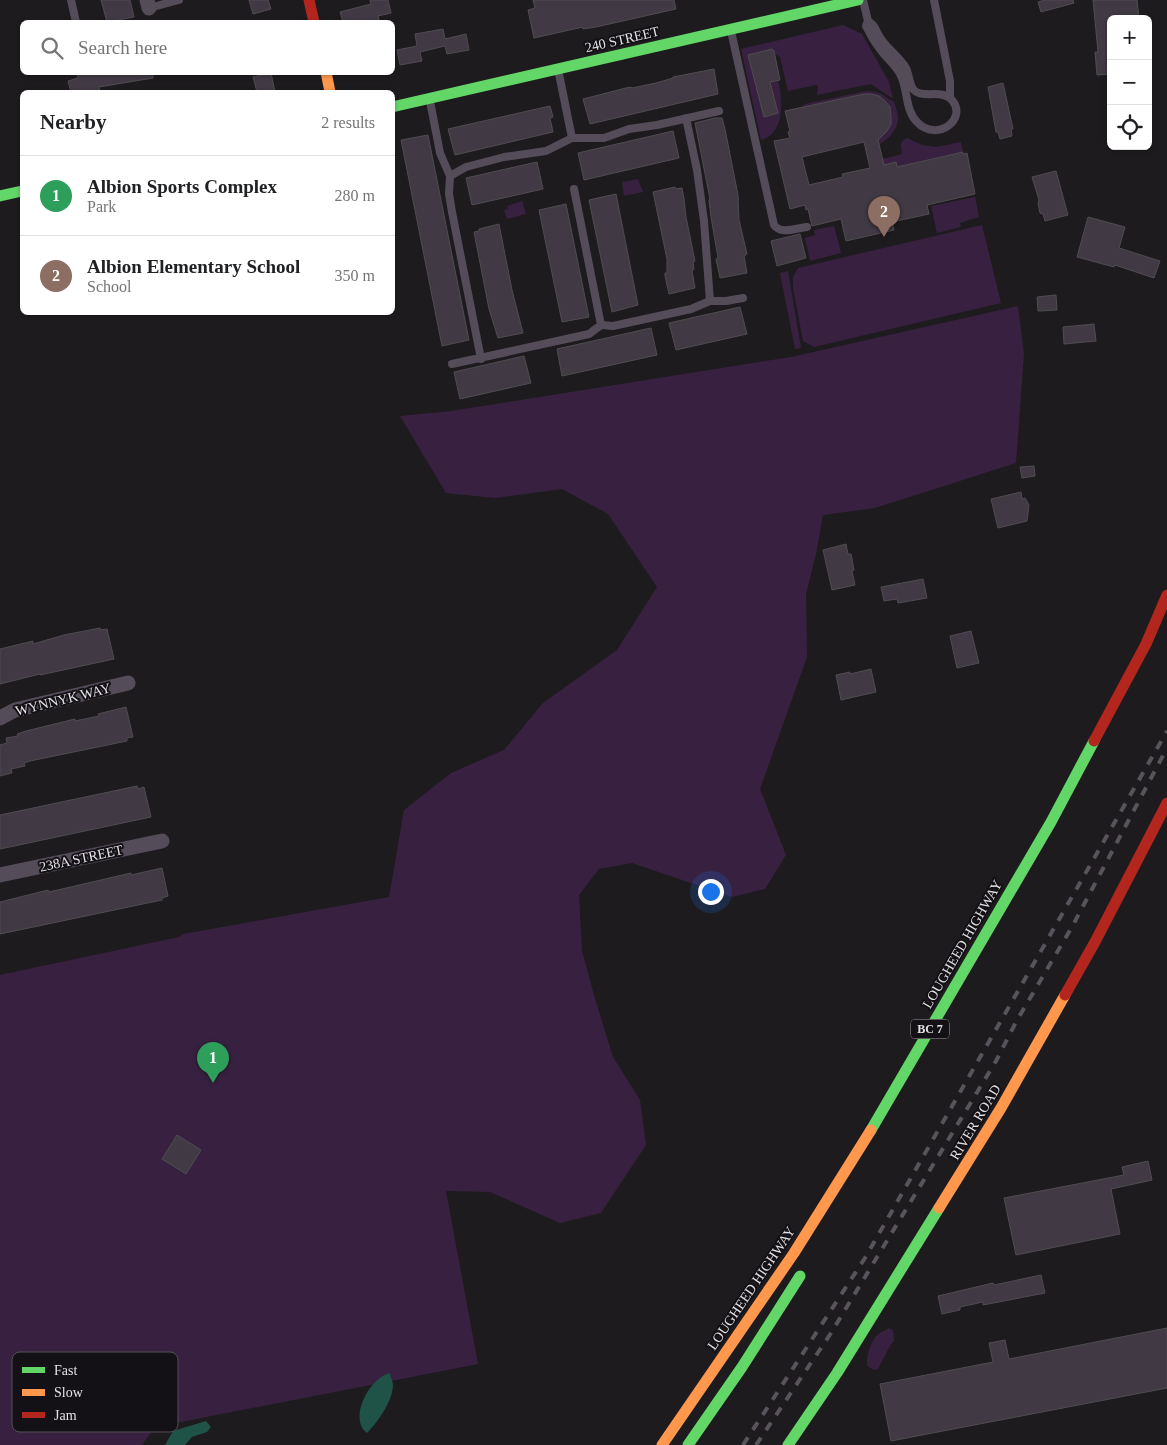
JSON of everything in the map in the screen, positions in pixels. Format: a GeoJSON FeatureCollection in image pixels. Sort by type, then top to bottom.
{"type":"FeatureCollection","features":[{"type":"Feature","properties":{"kind":"main road"},"geometry":{"type":"LineString","coordinates":[[309,0],[314,20]]}},
{"type":"Feature","properties":{"kind":"main road","name":"240 STREET"},"geometry":{"type":"LineString","coordinates":[[395,106],[858,0]]}},
{"type":"Feature","properties":{"kind":"main road"},"geometry":{"type":"LineString","coordinates":[[327,75],[330,90]]}},
{"type":"Feature","properties":{"kind":"main road"},"geometry":{"type":"LineString","coordinates":[[0,196],[20,191]]}},
{"type":"Feature","properties":{"kind":"main road","name":"LOUGHEED HIGHWAY"},"geometry":{"type":"LineString","coordinates":[[662,1445],[794,1253],[863,1145],[1051,822],[1146,644],[1167,595]]}},
{"type":"Feature","properties":{"kind":"main road","name":"RIVER ROAD"},"geometry":{"type":"LineString","coordinates":[[788,1445],[837,1373],[1001,1108],[1095,942],[1167,802]]}},
{"type":"Feature","properties":{"kind":"main road"},"geometry":{"type":"LineString","coordinates":[[688,1445],[742,1367],[804,1270]]}},
{"type":"Feature","properties":{"kind":"street","name":"WYNNYK WAY"},"geometry":{"type":"LineString","coordinates":[[0,718],[15,710],[128,683]]}},
{"type":"Feature","properties":{"kind":"street","name":"238A STREET"},"geometry":{"type":"LineString","coordinates":[[0,874],[162,841]]}},
{"type":"Feature","properties":{"kind":"lane"},"geometry":{"type":"LineString","coordinates":[[71,0],[76,20]]}},
{"type":"Feature","properties":{"kind":"lane"},"geometry":{"type":"LineString","coordinates":[[148,4],[179,0]]}},
{"type":"Feature","properties":{"kind":"lane"},"geometry":{"type":"LineString","coordinates":[[863,0],[868,20],[866,26],[901,76],[911,114],[917,123],[934,131],[951,124],[955,118],[956,108],[950,98],[950,81],[934,0]]}},
{"type":"Feature","properties":{"kind":"lane"},"geometry":{"type":"LineString","coordinates":[[868,20],[875,25],[877,33],[906,68],[913,90],[918,93],[938,94],[950,98]]}},
{"type":"Feature","properties":{"kind":"lane"},"geometry":{"type":"LineString","coordinates":[[731,29],[774,225],[777,229],[783,231],[807,226]]}},
{"type":"Feature","properties":{"kind":"lane"},"geometry":{"type":"LineString","coordinates":[[558,69],[572,138]]}},
{"type":"Feature","properties":{"kind":"lane"},"geometry":{"type":"LineString","coordinates":[[429,99],[440,153],[450,176],[449,194],[452,212],[481,358]]}},
{"type":"Feature","properties":{"kind":"lane"},"geometry":{"type":"LineString","coordinates":[[450,176],[466,168],[504,157],[546,151],[572,138],[604,138],[629,129],[657,125],[719,111]]}},
{"type":"Feature","properties":{"kind":"lane"},"geometry":{"type":"LineString","coordinates":[[686,118],[697,170],[704,221],[710,301]]}},
{"type":"Feature","properties":{"kind":"lane"},"geometry":{"type":"LineString","coordinates":[[574,189],[601,325]]}},
{"type":"Feature","properties":{"kind":"lane"},"geometry":{"type":"LineString","coordinates":[[452,364],[588,334],[601,325],[613,326],[691,309],[710,301],[743,298]]}},
{"type":"Feature","properties":{"kind":"shaded area"},"geometry":{"type":"Polygon","coordinates":[[[843,25],[862,34],[889,82],[893,99],[871,84],[817,95],[818,86],[816,85],[788,91],[780,57],[775,54],[780,80],[778,81],[781,97],[780,115],[774,130],[769,136],[761,140],[741,49],[843,25]]]}},
{"type":"Feature","properties":{"kind":"shaded area"},"geometry":{"type":"Polygon","coordinates":[[[866,91],[879,93],[894,101],[898,114],[894,132],[883,142],[875,146],[874,140],[883,135],[891,120],[891,112],[888,105],[882,99],[874,95],[864,94],[801,108],[805,104],[866,91]]]}},
{"type":"Feature","properties":{"kind":"shaded area"},"geometry":{"type":"Polygon","coordinates":[[[907,138],[922,145],[936,147],[961,142],[963,152],[917,162],[918,170],[900,174],[898,167],[880,166],[879,160],[902,154],[902,143],[907,138]]]}},
{"type":"Feature","properties":{"kind":"shaded area"},"geometry":{"type":"Polygon","coordinates":[[[638,179],[643,192],[624,196],[622,182],[638,179]]]}},
{"type":"Feature","properties":{"kind":"shaded area"},"geometry":{"type":"Polygon","coordinates":[[[975,197],[979,217],[960,223],[961,227],[937,233],[931,206],[975,197]]]}},
{"type":"Feature","properties":{"kind":"shaded area"},"geometry":{"type":"Polygon","coordinates":[[[522,201],[526,214],[507,219],[504,210],[508,209],[507,206],[522,201]]]}},
{"type":"Feature","properties":{"kind":"shaded area"},"geometry":{"type":"Polygon","coordinates":[[[982,225],[1001,303],[814,347],[803,341],[793,288],[793,277],[798,268],[982,225]]]}},
{"type":"Feature","properties":{"kind":"shaded area"},"geometry":{"type":"Polygon","coordinates":[[[834,226],[841,253],[810,261],[805,238],[815,235],[814,230],[834,226]]]}},
{"type":"Feature","properties":{"kind":"shaded area"},"geometry":{"type":"Polygon","coordinates":[[[788,271],[801,348],[795,349],[780,273],[788,271]]]}},
{"type":"Feature","properties":{"kind":"shaded area"},"geometry":{"type":"Polygon","coordinates":[[[1018,306],[1024,354],[1016,463],[875,508],[823,515],[806,594],[807,657],[760,789],[786,855],[765,889],[732,897],[632,863],[599,869],[579,895],[582,951],[613,1057],[640,1100],[646,1145],[601,1213],[560,1223],[490,1192],[446,1191],[478,1364],[178,1423],[178,1352],[12,1352],[12,1432],[151,1432],[142,1445],[0,1445],[0,975],[179,937],[183,934],[389,897],[404,810],[451,773],[504,750],[543,703],[617,650],[657,587],[608,514],[562,489],[495,498],[446,493],[400,416],[451,411],[791,357],[1018,306]]]}},
{"type":"Feature","properties":{"kind":"shaded area"},"geometry":{"type":"Polygon","coordinates":[[[889,1328],[893,1330],[894,1341],[878,1369],[874,1370],[867,1366],[870,1348],[874,1338],[889,1328]]]}},
{"type":"Feature","properties":{"kind":"shaded area"},"geometry":{"type":"Polygon","coordinates":[[[390,1373],[393,1385],[390,1398],[380,1418],[367,1433],[362,1427],[360,1418],[363,1400],[368,1390],[382,1376],[390,1373]]]}},
{"type":"Feature","properties":{"kind":"shaded area"},"geometry":{"type":"Polygon","coordinates":[[[206,1421],[211,1427],[207,1432],[192,1437],[185,1445],[165,1445],[172,1432],[178,1432],[178,1429],[206,1421]]]}},
{"type":"Feature","properties":{"kind":"building"},"geometry":{"type":"Polygon","coordinates":[[[101,0],[130,0],[134,17],[106,20],[101,0]]]}},
{"type":"Feature","properties":{"kind":"building"},"geometry":{"type":"Polygon","coordinates":[[[249,0],[268,0],[271,9],[253,14],[249,0]]]}},
{"type":"Feature","properties":{"kind":"building"},"geometry":{"type":"Polygon","coordinates":[[[370,0],[388,0],[391,13],[378,16],[379,20],[342,20],[340,12],[371,4],[370,0]]]}},
{"type":"Feature","properties":{"kind":"building"},"geometry":{"type":"Polygon","coordinates":[[[533,0],[674,0],[676,9],[596,27],[583,29],[583,27],[534,38],[528,10],[535,8],[533,0]]]}},
{"type":"Feature","properties":{"kind":"building"},"geometry":{"type":"Polygon","coordinates":[[[1045,0],[1073,0],[1074,3],[1041,12],[1038,2],[1045,0]]]}},
{"type":"Feature","properties":{"kind":"building"},"geometry":{"type":"Polygon","coordinates":[[[1093,0],[1137,0],[1139,15],[1107,15],[1107,74],[1097,75],[1095,52],[1098,52],[1093,0]]]}},
{"type":"Feature","properties":{"kind":"building"},"geometry":{"type":"Polygon","coordinates":[[[443,29],[445,39],[466,34],[469,50],[447,54],[445,46],[420,52],[422,61],[400,65],[397,50],[417,46],[415,34],[443,29]]]}},
{"type":"Feature","properties":{"kind":"building"},"geometry":{"type":"Polygon","coordinates":[[[772,49],[780,80],[770,82],[778,113],[764,117],[748,55],[772,49]]]}},
{"type":"Feature","properties":{"kind":"building"},"geometry":{"type":"Polygon","coordinates":[[[714,69],[718,94],[590,124],[583,99],[714,69]]]}},
{"type":"Feature","properties":{"kind":"building"},"geometry":{"type":"Polygon","coordinates":[[[77,75],[153,75],[153,78],[99,87],[100,90],[70,90],[68,81],[78,78],[77,75]]]}},
{"type":"Feature","properties":{"kind":"building"},"geometry":{"type":"Polygon","coordinates":[[[271,75],[275,90],[256,90],[253,77],[271,75]]]}},
{"type":"Feature","properties":{"kind":"building"},"geometry":{"type":"Polygon","coordinates":[[[1003,83],[1013,129],[1011,129],[1012,136],[1000,139],[998,132],[996,132],[988,87],[1003,83]]]}},
{"type":"Feature","properties":{"kind":"building"},"geometry":{"type":"Polygon","coordinates":[[[864,94],[879,96],[890,107],[891,116],[891,124],[878,140],[884,165],[896,162],[897,167],[963,152],[963,154],[967,153],[975,194],[927,205],[929,214],[892,222],[894,230],[846,241],[841,219],[812,226],[808,209],[806,210],[805,205],[790,209],[774,141],[790,138],[785,111],[864,94]],[[864,142],[802,157],[809,185],[843,177],[842,174],[870,168],[864,142]]]}},
{"type":"Feature","properties":{"kind":"building"},"geometry":{"type":"Polygon","coordinates":[[[550,106],[553,117],[550,118],[553,132],[455,155],[448,129],[550,106]]]}},
{"type":"Feature","properties":{"kind":"building"},"geometry":{"type":"Polygon","coordinates":[[[722,118],[725,129],[738,195],[739,220],[747,254],[744,256],[747,273],[720,278],[716,259],[718,258],[710,199],[695,123],[722,118]]]}},
{"type":"Feature","properties":{"kind":"building"},"geometry":{"type":"Polygon","coordinates":[[[673,131],[679,158],[584,180],[578,153],[673,131]]]}},
{"type":"Feature","properties":{"kind":"building"},"geometry":{"type":"Polygon","coordinates":[[[428,135],[469,340],[442,346],[401,140],[428,135]]]}},
{"type":"Feature","properties":{"kind":"building"},"geometry":{"type":"Polygon","coordinates":[[[537,162],[543,189],[472,205],[466,178],[537,162]]]}},
{"type":"Feature","properties":{"kind":"building"},"geometry":{"type":"Polygon","coordinates":[[[1056,171],[1068,215],[1045,221],[1043,214],[1040,213],[1039,200],[1032,177],[1056,171]]]}},
{"type":"Feature","properties":{"kind":"building"},"geometry":{"type":"Polygon","coordinates":[[[675,187],[675,189],[682,188],[695,261],[693,262],[694,269],[692,271],[695,288],[669,294],[665,276],[665,273],[667,273],[667,259],[653,192],[675,187]]]}},
{"type":"Feature","properties":{"kind":"building"},"geometry":{"type":"Polygon","coordinates":[[[616,194],[638,305],[612,312],[589,200],[616,194]]]}},
{"type":"Feature","properties":{"kind":"building"},"geometry":{"type":"Polygon","coordinates":[[[566,204],[589,317],[562,322],[539,210],[566,204]]]}},
{"type":"Feature","properties":{"kind":"building"},"geometry":{"type":"Polygon","coordinates":[[[1088,217],[1125,227],[1119,248],[1160,261],[1154,278],[1115,265],[1114,267],[1077,257],[1088,217]]]}},
{"type":"Feature","properties":{"kind":"building"},"geometry":{"type":"Polygon","coordinates":[[[499,224],[523,333],[498,338],[489,309],[474,232],[499,224]]]}},
{"type":"Feature","properties":{"kind":"building"},"geometry":{"type":"Polygon","coordinates":[[[800,234],[806,258],[777,266],[771,241],[800,234]]]}},
{"type":"Feature","properties":{"kind":"building"},"geometry":{"type":"Polygon","coordinates":[[[1056,295],[1057,310],[1038,311],[1037,297],[1056,295]]]}},
{"type":"Feature","properties":{"kind":"building"},"geometry":{"type":"Polygon","coordinates":[[[740,307],[747,334],[676,350],[669,323],[740,307]]]}},
{"type":"Feature","properties":{"kind":"building"},"geometry":{"type":"Polygon","coordinates":[[[1094,324],[1096,341],[1064,344],[1063,327],[1094,324]]]}},
{"type":"Feature","properties":{"kind":"building"},"geometry":{"type":"Polygon","coordinates":[[[651,328],[657,355],[562,376],[557,349],[651,328]]]}},
{"type":"Feature","properties":{"kind":"building"},"geometry":{"type":"Polygon","coordinates":[[[524,356],[531,383],[460,399],[454,372],[524,356]]]}},
{"type":"Feature","properties":{"kind":"building"},"geometry":{"type":"Polygon","coordinates":[[[1034,466],[1035,476],[1022,478],[1020,467],[1034,466]]]}},
{"type":"Feature","properties":{"kind":"building"},"geometry":{"type":"Polygon","coordinates":[[[1021,492],[1022,499],[1025,498],[1029,505],[1027,521],[998,528],[991,499],[1021,492]]]}},
{"type":"Feature","properties":{"kind":"building"},"geometry":{"type":"Polygon","coordinates":[[[846,544],[848,554],[851,554],[855,585],[832,590],[823,550],[846,544]]]}},
{"type":"Feature","properties":{"kind":"building"},"geometry":{"type":"Polygon","coordinates":[[[923,579],[927,598],[898,603],[897,599],[884,601],[881,587],[923,579]]]}},
{"type":"Feature","properties":{"kind":"building"},"geometry":{"type":"Polygon","coordinates":[[[100,628],[100,630],[107,629],[114,659],[0,684],[0,649],[33,641],[33,644],[64,635],[100,628]]]}},
{"type":"Feature","properties":{"kind":"building"},"geometry":{"type":"Polygon","coordinates":[[[971,631],[979,663],[957,668],[950,636],[971,631]]]}},
{"type":"Feature","properties":{"kind":"building"},"geometry":{"type":"Polygon","coordinates":[[[871,669],[876,692],[841,700],[836,675],[871,669]]]}},
{"type":"Feature","properties":{"kind":"building"},"geometry":{"type":"Polygon","coordinates":[[[126,707],[133,737],[127,738],[127,741],[30,761],[24,763],[25,766],[11,769],[12,773],[0,776],[0,745],[7,743],[6,738],[75,719],[75,721],[99,716],[98,714],[126,707]]]}},
{"type":"Feature","properties":{"kind":"building"},"geometry":{"type":"Polygon","coordinates":[[[137,786],[138,789],[144,787],[151,817],[0,849],[0,815],[137,786]]]}},
{"type":"Feature","properties":{"kind":"building"},"geometry":{"type":"Polygon","coordinates":[[[162,868],[168,896],[162,898],[162,900],[0,934],[0,902],[48,890],[49,892],[131,873],[131,875],[162,868]]]}},
{"type":"Feature","properties":{"kind":"building"},"geometry":{"type":"Polygon","coordinates":[[[177,1135],[201,1150],[186,1174],[162,1159],[177,1135]]]}},
{"type":"Feature","properties":{"kind":"building"},"geometry":{"type":"Polygon","coordinates":[[[1148,1161],[1152,1180],[1111,1189],[1120,1234],[1016,1255],[1004,1198],[1124,1175],[1122,1167],[1148,1161]]]}},
{"type":"Feature","properties":{"kind":"building"},"geometry":{"type":"Polygon","coordinates":[[[1041,1275],[1045,1293],[983,1305],[983,1302],[960,1307],[960,1310],[942,1314],[938,1296],[993,1283],[994,1285],[1041,1275]]]}},
{"type":"Feature","properties":{"kind":"building"},"geometry":{"type":"Polygon","coordinates":[[[1167,1328],[1167,1388],[891,1441],[880,1384],[993,1362],[989,1343],[1005,1340],[1009,1359],[1167,1328]]]}},
{"type":"Feature","properties":{"kind":"railway"},"geometry":{"type":"LineString","coordinates":[[743,1445],[865,1258],[1167,731]]}},
{"type":"Feature","properties":{"kind":"railway"},"geometry":{"type":"LineString","coordinates":[[756,1445],[831,1333],[996,1061],[1016,1022],[1073,925],[1167,748]]}},
{"type":"Feature","properties":{"kind":"traffic: fast"},"geometry":{"type":"LineString","coordinates":[[395,106],[858,0]]}},
{"type":"Feature","properties":{"kind":"traffic: fast"},"geometry":{"type":"LineString","coordinates":[[0,196],[20,191]]}},
{"type":"Feature","properties":{"kind":"traffic: fast"},"geometry":{"type":"LineString","coordinates":[[871,1130],[1051,822],[1094,741]]}},
{"type":"Feature","properties":{"kind":"traffic: fast"},"geometry":{"type":"LineString","coordinates":[[788,1445],[837,1373],[939,1208]]}},
{"type":"Feature","properties":{"kind":"traffic: fast"},"geometry":{"type":"LineString","coordinates":[[688,1445],[742,1367],[800,1276]]}},
{"type":"Feature","properties":{"kind":"traffic: slow"},"geometry":{"type":"LineString","coordinates":[[327,75],[330,90]]}},
{"type":"Feature","properties":{"kind":"traffic: slow"},"geometry":{"type":"LineString","coordinates":[[939,1208],[1001,1108],[1065,995]]}},
{"type":"Feature","properties":{"kind":"traffic: slow"},"geometry":{"type":"LineString","coordinates":[[662,1445],[794,1253],[871,1130]]}},
{"type":"Feature","properties":{"kind":"traffic: jam"},"geometry":{"type":"LineString","coordinates":[[309,0],[314,20]]}},
{"type":"Feature","properties":{"kind":"traffic: jam"},"geometry":{"type":"LineString","coordinates":[[1094,741],[1146,644],[1167,595]]}},
{"type":"Feature","properties":{"kind":"traffic: jam"},"geometry":{"type":"LineString","coordinates":[[1065,995],[1095,942],[1167,803]]}},
{"type":"Feature","properties":{"kind":"place","name":"Albion Elementary School"},"geometry":{"type":"Point","coordinates":[884,237]}},
{"type":"Feature","properties":{"kind":"place","name":"Albion Sports Complex"},"geometry":{"type":"Point","coordinates":[213,1083]}}]}
